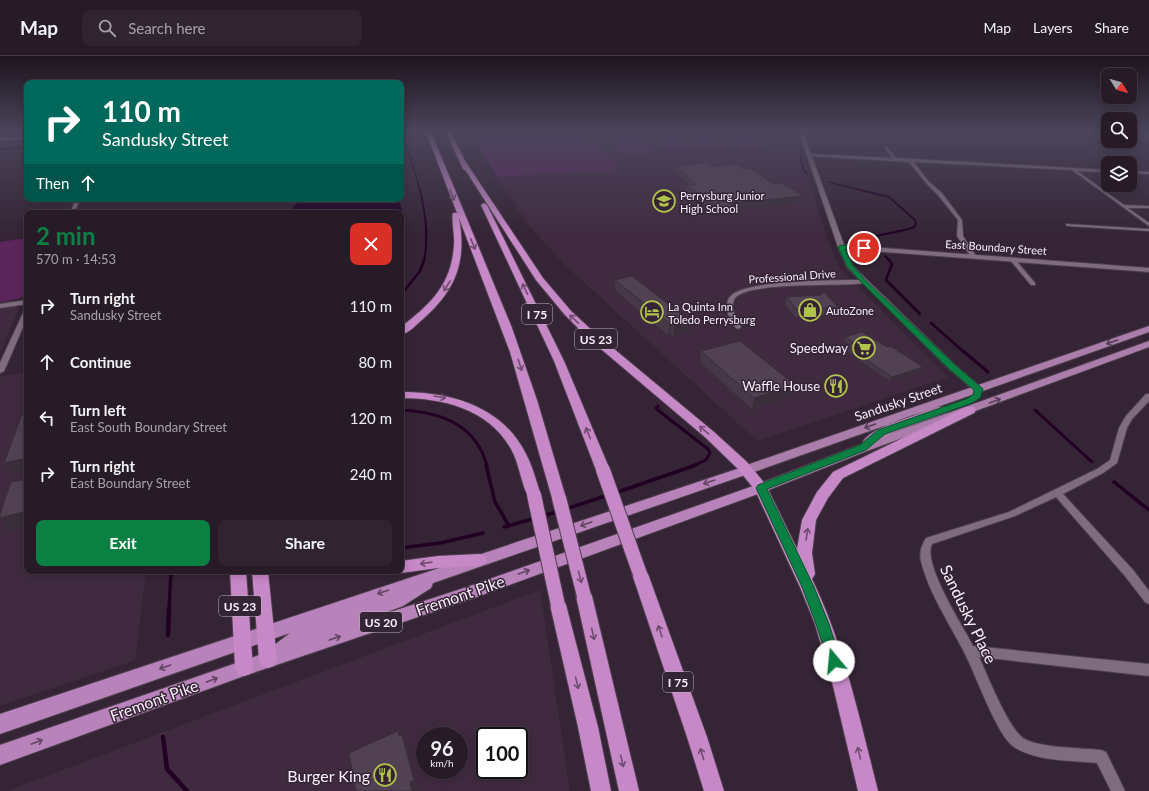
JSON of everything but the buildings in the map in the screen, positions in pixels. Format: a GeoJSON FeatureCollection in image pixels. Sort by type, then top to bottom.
{"type":"FeatureCollection","features":[{"type":"Feature","properties":{"kind":"highway","name":"I 75"},"geometry":{"type":"LineString","coordinates":[[442,166],[498,304],[535,412],[560,498],[629,791]]}},
{"type":"Feature","properties":{"kind":"highway","name":"I 75"},"geometry":{"type":"LineString","coordinates":[[465,166],[536,309],[559,361],[603,470],[714,791]]}},
{"type":"Feature","properties":{"kind":"highway","name":"US 23"},"geometry":{"type":"LineString","coordinates":[[466,166],[540,280],[568,313],[592,336],[710,435],[746,470],[761,488]]}},
{"type":"Feature","properties":{"kind":"highway"},"geometry":{"type":"LineString","coordinates":[[404,330],[431,307],[453,275],[457,263],[458,252],[458,227],[455,217],[458,208]]}},
{"type":"Feature","properties":{"kind":"highway"},"geometry":{"type":"LineString","coordinates":[[404,395],[445,398],[470,406],[492,419],[508,435],[517,449],[534,495],[558,605],[588,727],[601,791]]}},
{"type":"Feature","properties":{"kind":"highway"},"geometry":{"type":"LineString","coordinates":[[808,587],[804,553],[809,520],[822,495],[838,475],[970,410]]}},
{"type":"Feature","properties":{"kind":"highway","name":"Fremont Pike"},"geometry":{"type":"LineString","coordinates":[[0,724],[242,640],[746,470]]}},
{"type":"Feature","properties":{"kind":"highway"},"geometry":{"type":"LineString","coordinates":[[761,488],[808,587],[823,624],[842,686],[868,791]]}},
{"type":"Feature","properties":{"kind":"highway","name":"Fremont Pike"},"geometry":{"type":"LineString","coordinates":[[0,755],[244,668],[468,592],[761,488]]}},
{"type":"Feature","properties":{"kind":"highway"},"geometry":{"type":"LineString","coordinates":[[404,567],[438,562],[479,560]]}},
{"type":"Feature","properties":{"kind":"highway"},"geometry":{"type":"LineString","coordinates":[[268,660],[298,637],[398,600],[442,572]]}},
{"type":"Feature","properties":{"kind":"highway","name":"US 23"},"geometry":{"type":"LineString","coordinates":[[238,574],[242,640]]}},
{"type":"Feature","properties":{"kind":"highway"},"geometry":{"type":"LineString","coordinates":[[260,574],[268,660]]}},
{"type":"Feature","properties":{"kind":"highway"},"geometry":{"type":"LineString","coordinates":[[242,640],[244,668]]}},
{"type":"Feature","properties":{"kind":"main road","name":"Sandusky Street"},"geometry":{"type":"LineString","coordinates":[[746,470],[1149,329]]}},
{"type":"Feature","properties":{"kind":"main road","name":"US 20"},"geometry":{"type":"LineString","coordinates":[[761,488],[863,448],[1149,344]]}},
{"type":"Feature","properties":{"kind":"main road"},"geometry":{"type":"LineString","coordinates":[[863,448],[881,432],[969,401],[977,396],[978,389]]}},
{"type":"Feature","properties":{"kind":"street"},"geometry":{"type":"LineString","coordinates":[[813,166],[841,247],[850,266],[864,282],[951,366],[978,389]]}},
{"type":"Feature","properties":{"kind":"street"},"geometry":{"type":"LineString","coordinates":[[914,166],[928,183],[940,194],[960,220],[960,236],[973,256]]}},
{"type":"Feature","properties":{"kind":"street"},"geometry":{"type":"LineString","coordinates":[[1006,166],[1101,171]]}},
{"type":"Feature","properties":{"kind":"street"},"geometry":{"type":"LineString","coordinates":[[1073,170],[1149,225]]}},
{"type":"Feature","properties":{"kind":"street"},"geometry":{"type":"LineString","coordinates":[[1137,173],[1149,174]]}},
{"type":"Feature","properties":{"kind":"street"},"geometry":{"type":"LineString","coordinates":[[1123,206],[1149,207]]}},
{"type":"Feature","properties":{"kind":"street"},"geometry":{"type":"LineString","coordinates":[[1068,225],[1149,230]]}},
{"type":"Feature","properties":{"kind":"street","name":"East Boundary Street"},"geometry":{"type":"LineString","coordinates":[[841,247],[1149,270]]}},
{"type":"Feature","properties":{"kind":"street"},"geometry":{"type":"LineString","coordinates":[[1012,259],[1033,284]]}},
{"type":"Feature","properties":{"kind":"street","name":"Professional Drive"},"geometry":{"type":"LineString","coordinates":[[738,327],[732,316],[730,304],[734,296],[743,290],[755,287],[864,282]]}},
{"type":"Feature","properties":{"kind":"street"},"geometry":{"type":"LineString","coordinates":[[0,306],[24,302]]}},
{"type":"Feature","properties":{"kind":"street"},"geometry":{"type":"LineString","coordinates":[[0,371],[24,318]]}},
{"type":"Feature","properties":{"kind":"street","name":"Sandusky Place"},"geometry":{"type":"LineString","coordinates":[[1118,791],[1101,757],[1031,749],[1017,741],[1006,727],[970,651],[940,594],[928,567],[925,552],[926,545],[929,541],[1012,514],[1100,471],[1114,461],[1123,428],[1134,411],[1149,396]]}},
{"type":"Feature","properties":{"kind":"street"},"geometry":{"type":"LineString","coordinates":[[1057,493],[1104,544],[1149,600]]}},
{"type":"Feature","properties":{"kind":"street"},"geometry":{"type":"LineString","coordinates":[[970,651],[1149,670]]}},
{"type":"Feature","properties":{"kind":"shaded area"},"geometry":{"type":"Polygon","coordinates":[[[491,166],[804,166],[838,266],[948,377],[757,441],[564,264],[529,226],[491,166]]]}},
{"type":"Feature","properties":{"kind":"shaded area"},"geometry":{"type":"Polygon","coordinates":[[[491,166],[617,166],[620,169],[497,177],[491,166]]]}},
{"type":"Feature","properties":{"kind":"shaded area"},"geometry":{"type":"Polygon","coordinates":[[[300,202],[400,202],[402,210],[292,210],[293,206],[300,202]]]}},
{"type":"Feature","properties":{"kind":"shaded area"},"geometry":{"type":"Polygon","coordinates":[[[24,238],[24,296],[0,302],[0,242],[24,238]]]}},
{"type":"Feature","properties":{"kind":"shaded area"},"geometry":{"type":"Polygon","coordinates":[[[13,300],[19,309],[0,352],[0,302],[13,300]]]}},
{"type":"Feature","properties":{"kind":"shaded area"},"geometry":{"type":"Polygon","coordinates":[[[24,372],[24,574],[146,574],[135,660],[0,706],[0,377],[24,372]]]}},
{"type":"Feature","properties":{"kind":"shaded area"},"geometry":{"type":"Polygon","coordinates":[[[540,590],[570,791],[7,791],[540,590]]]}},
{"type":"Feature","properties":{"kind":"waterway"},"geometry":{"type":"LineString","coordinates":[[413,166],[420,190]]}},
{"type":"Feature","properties":{"kind":"waterway"},"geometry":{"type":"LineString","coordinates":[[803,166],[807,174]]}},
{"type":"Feature","properties":{"kind":"waterway"},"geometry":{"type":"LineString","coordinates":[[829,182],[858,190]]}},
{"type":"Feature","properties":{"kind":"waterway"},"geometry":{"type":"LineString","coordinates":[[420,189],[426,225],[424,261]]}},
{"type":"Feature","properties":{"kind":"waterway"},"geometry":{"type":"LineString","coordinates":[[858,190],[889,197],[915,220],[916,224],[914,227],[909,229],[862,239]]}},
{"type":"Feature","properties":{"kind":"waterway"},"geometry":{"type":"LineString","coordinates":[[885,256],[889,260]]}},
{"type":"Feature","properties":{"kind":"waterway"},"geometry":{"type":"LineString","coordinates":[[404,291],[420,271],[424,260]]}},
{"type":"Feature","properties":{"kind":"waterway"},"geometry":{"type":"LineString","coordinates":[[889,260],[892,264],[886,280],[920,314]]}},
{"type":"Feature","properties":{"kind":"waterway"},"geometry":{"type":"LineString","coordinates":[[931,323],[964,352]]}},
{"type":"Feature","properties":{"kind":"waterway"},"geometry":{"type":"LineString","coordinates":[[963,351],[988,372]]}},
{"type":"Feature","properties":{"kind":"waterway"},"geometry":{"type":"LineString","coordinates":[[658,406],[656,408],[659,411],[708,449],[710,453],[706,460],[693,466]]}},
{"type":"Feature","properties":{"kind":"waterway"},"geometry":{"type":"LineString","coordinates":[[404,410],[415,411],[442,418],[465,430],[482,452],[487,466]]}},
{"type":"Feature","properties":{"kind":"waterway"},"geometry":{"type":"LineString","coordinates":[[1035,410],[1092,462]]}},
{"type":"Feature","properties":{"kind":"waterway"},"geometry":{"type":"LineString","coordinates":[[486,465],[495,502],[509,526]]}},
{"type":"Feature","properties":{"kind":"waterway"},"geometry":{"type":"LineString","coordinates":[[615,493],[696,465]]}},
{"type":"Feature","properties":{"kind":"waterway"},"geometry":{"type":"LineString","coordinates":[[1114,482],[1149,510]]}},
{"type":"Feature","properties":{"kind":"waterway"},"geometry":{"type":"LineString","coordinates":[[566,509],[608,495]]}},
{"type":"Feature","properties":{"kind":"waterway"},"geometry":{"type":"LineString","coordinates":[[543,516],[559,511]]}},
{"type":"Feature","properties":{"kind":"waterway"},"geometry":{"type":"LineString","coordinates":[[509,526],[536,518]]}},
{"type":"Feature","properties":{"kind":"waterway"},"geometry":{"type":"LineString","coordinates":[[504,527],[509,526]]}},
{"type":"Feature","properties":{"kind":"waterway"},"geometry":{"type":"LineString","coordinates":[[404,548],[440,543],[483,533]]}},
{"type":"Feature","properties":{"kind":"waterway"},"geometry":{"type":"LineString","coordinates":[[169,610],[171,574]]}},
{"type":"Feature","properties":{"kind":"waterway"},"geometry":{"type":"LineString","coordinates":[[168,635],[169,609]]}},
{"type":"Feature","properties":{"kind":"waterway"},"geometry":{"type":"LineString","coordinates":[[163,737],[167,769],[187,791]]}},
{"type":"Feature","properties":{"kind":"place","name":"Perrysburg Junior High School"},"geometry":{"type":"Point","coordinates":[664,201]}},
{"type":"Feature","properties":{"kind":"place","name":"AutoZone"},"geometry":{"type":"Point","coordinates":[810,310]}},
{"type":"Feature","properties":{"kind":"place","name":"La Quinta Inn Toledo Perrysburg"},"geometry":{"type":"Point","coordinates":[652,312]}},
{"type":"Feature","properties":{"kind":"place","name":"Speedway"},"geometry":{"type":"Point","coordinates":[864,348]}},
{"type":"Feature","properties":{"kind":"place","name":"Waffle House"},"geometry":{"type":"Point","coordinates":[836,386]}},
{"type":"Feature","properties":{"kind":"place","name":"Burger King"},"geometry":{"type":"Point","coordinates":[385,775]}},
{"type":"Feature","properties":{"kind":"route"},"geometry":{"type":"LineString","coordinates":[[834,661],[823,624],[808,587],[761,488],[863,448],[881,432],[969,401],[977,396],[978,389],[951,366],[856,274],[846,260],[841,247],[864,248]]}}]}
